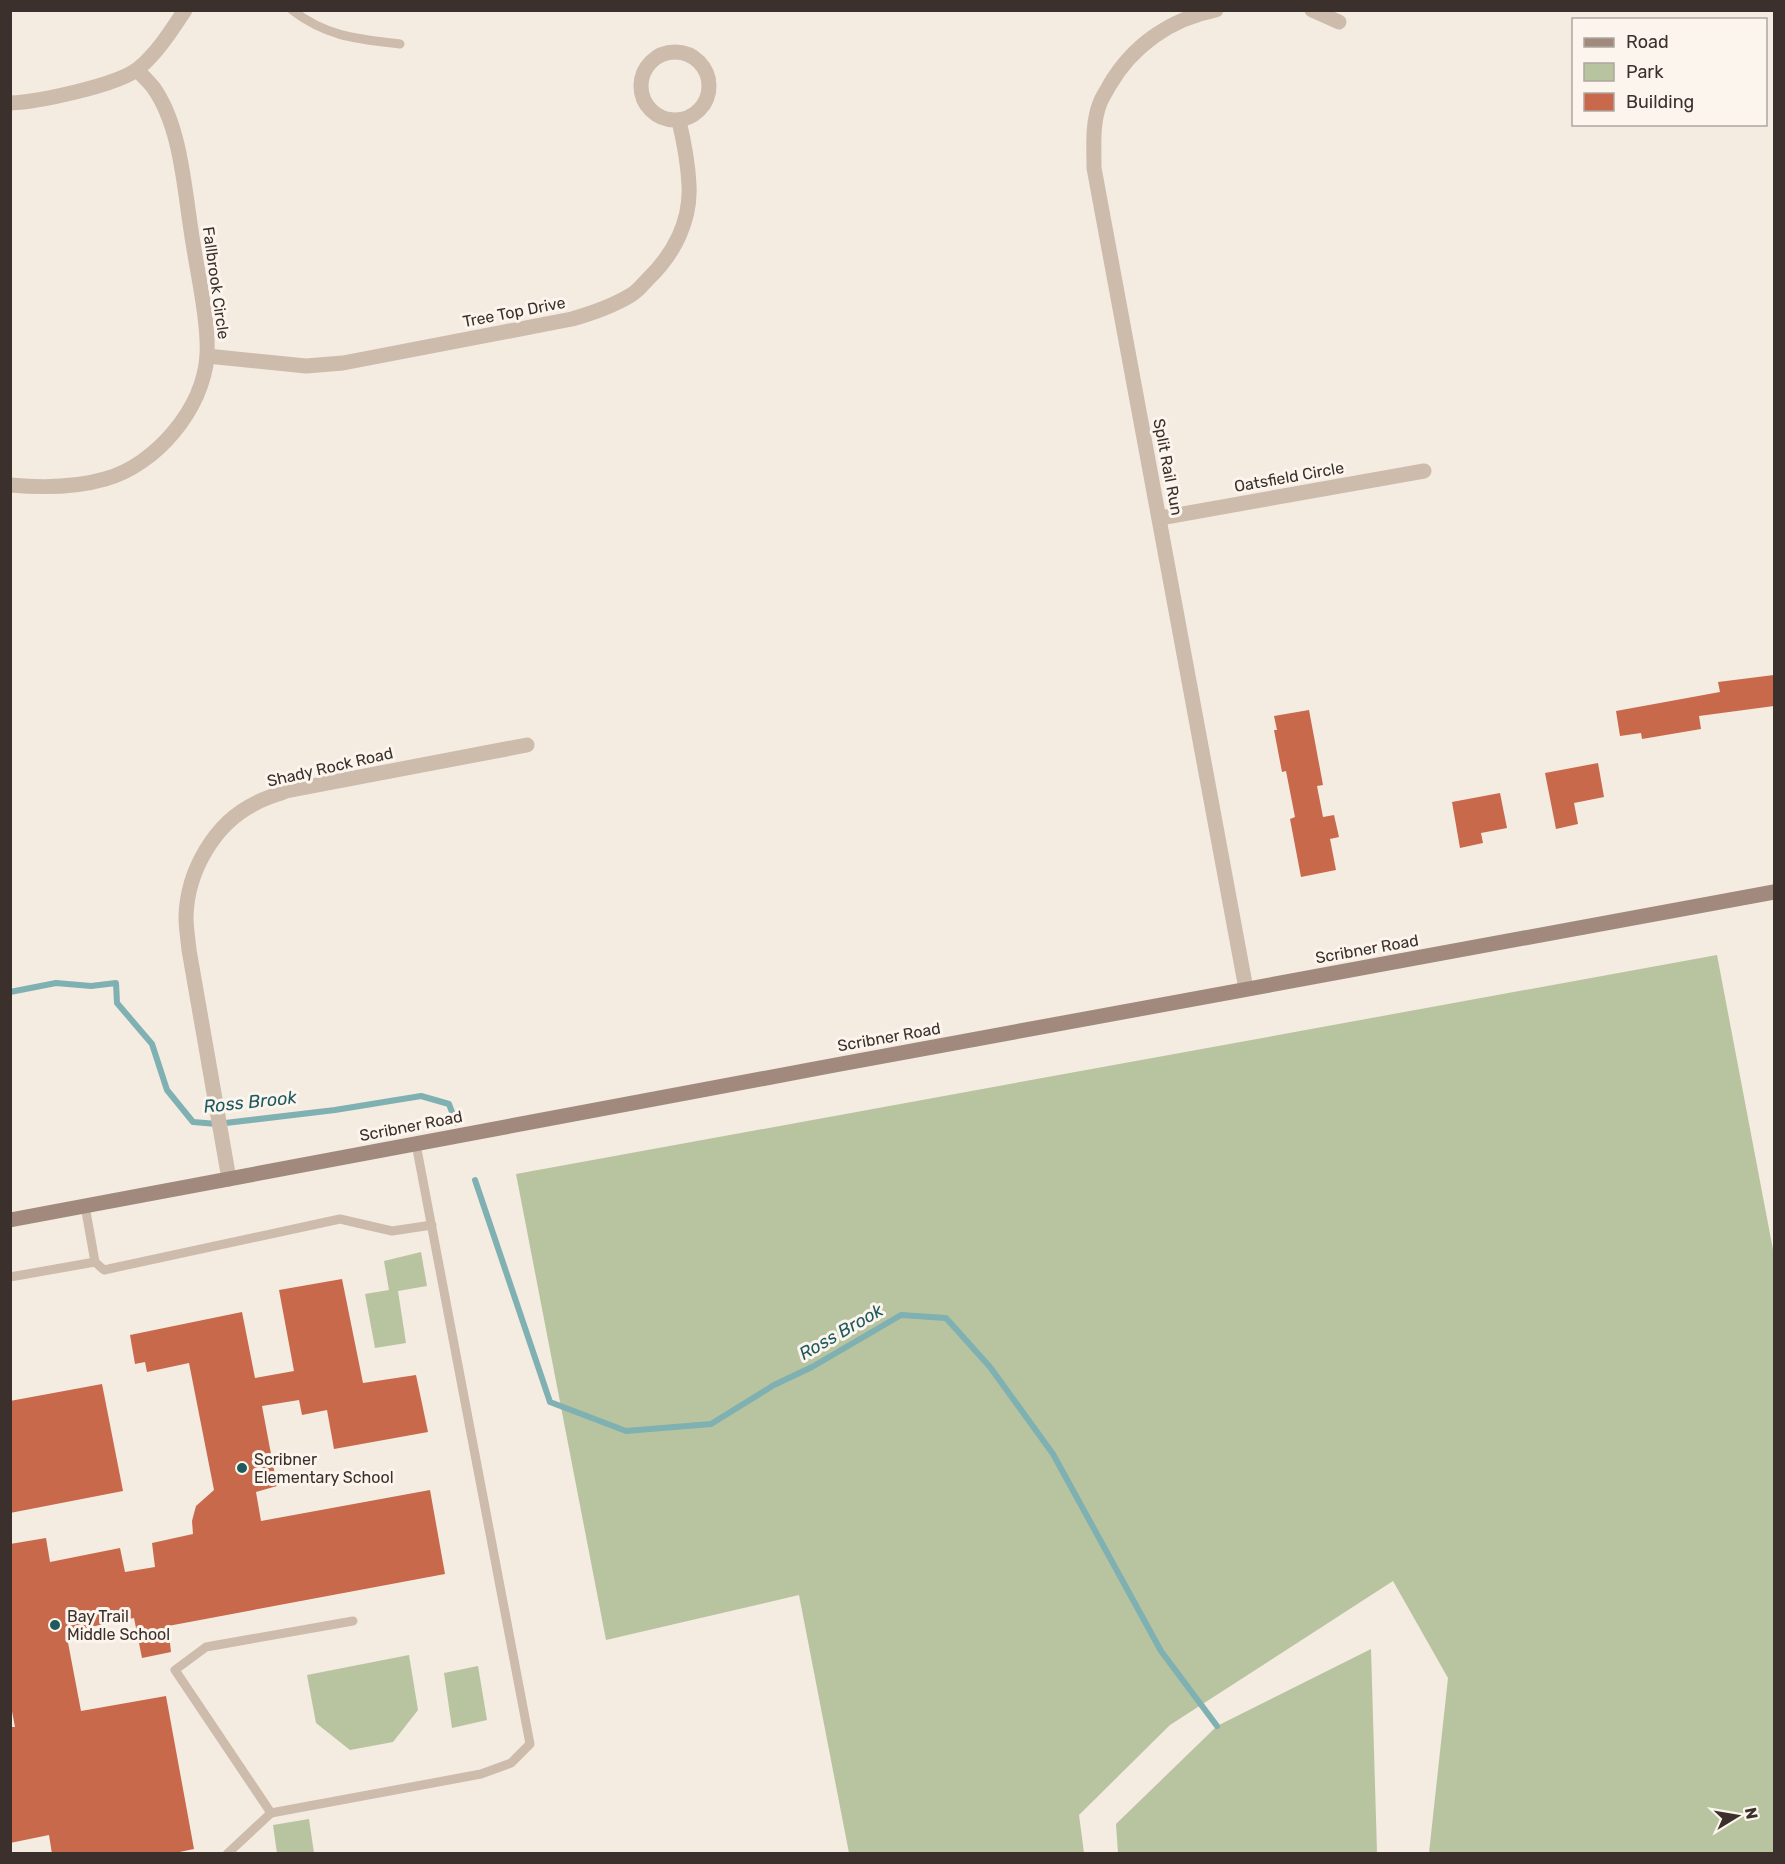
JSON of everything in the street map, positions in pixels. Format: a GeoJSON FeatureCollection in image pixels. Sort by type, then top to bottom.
{"type":"FeatureCollection","features":[{"type":"Feature","properties":{"kind":"street"},"geometry":{"type":"LineString","coordinates":[[10,103],[60,96],[102,84],[137,70],[158,49],[185,10]]}},
{"type":"Feature","properties":{"kind":"street","name":"Split Rail Run"},"geometry":{"type":"LineString","coordinates":[[1216,10],[1195,15],[1165,28],[1139,47],[1117,72],[1100,103],[1094,135],[1094,168],[1246,989]]}},
{"type":"Feature","properties":{"kind":"street"},"geometry":{"type":"LineString","coordinates":[[1312,10],[1339,22]]}},
{"type":"Feature","properties":{"kind":"street"},"geometry":{"type":"LineString","coordinates":[[675,52],[686,54],[696,60],[704,69],[708,80],[705,102],[699,111],[680,121],[668,120],[649,110],[640,89],[641,78],[653,59],[675,52]]}},
{"type":"Feature","properties":{"kind":"street","name":"Fallbrook Circle"},"geometry":{"type":"LineString","coordinates":[[10,485],[56,488],[108,479],[150,456],[170,437],[184,420],[195,401],[202,382],[207,356],[205,325],[177,148],[165,108],[152,86],[137,70]]}},
{"type":"Feature","properties":{"kind":"street","name":"Tree Top Drive"},"geometry":{"type":"LineString","coordinates":[[207,356],[306,366],[343,363],[572,319],[600,310],[634,294],[658,270],[677,242],[687,214],[689,186],[680,121]]}},
{"type":"Feature","properties":{"kind":"street","name":"Oatsfield Circle"},"geometry":{"type":"LineString","coordinates":[[1160,518],[1424,471]]}},
{"type":"Feature","properties":{"kind":"street","name":"Shady Rock Road"},"geometry":{"type":"LineString","coordinates":[[229,1179],[189,950],[186,916],[194,877],[207,848],[229,822],[255,803],[286,791],[527,744]]}},
{"type":"Feature","properties":{"kind":"street","name":"Scribner Road"},"geometry":{"type":"LineString","coordinates":[[10,1220],[1774,892]]}},
{"type":"Feature","properties":{"kind":"lane"},"geometry":{"type":"LineString","coordinates":[[292,10],[323,29],[346,38],[400,44]]}},
{"type":"Feature","properties":{"kind":"lane"},"geometry":{"type":"LineString","coordinates":[[227,1854],[271,1813],[481,1774],[510,1763],[530,1744],[416,1144]]}},
{"type":"Feature","properties":{"kind":"lane"},"geometry":{"type":"LineString","coordinates":[[85,1206],[95,1262],[104,1270],[340,1219],[392,1231],[432,1225]]}},
{"type":"Feature","properties":{"kind":"lane"},"geometry":{"type":"LineString","coordinates":[[10,1277],[95,1262]]}},
{"type":"Feature","properties":{"kind":"lane"},"geometry":{"type":"LineString","coordinates":[[271,1813],[175,1670],[206,1647],[352,1621]]}},
{"type":"Feature","properties":{"kind":"green space"},"geometry":{"type":"Polygon","coordinates":[[[1717,955],[1774,1255],[1774,1853],[1429,1853],[1448,1678],[1393,1581],[1170,1725],[1079,1815],[1084,1853],[849,1853],[799,1595],[606,1640],[516,1174],[1717,955]]]}},
{"type":"Feature","properties":{"kind":"green space"},"geometry":{"type":"Polygon","coordinates":[[[421,1252],[427,1286],[398,1291],[406,1343],[375,1348],[365,1294],[389,1290],[384,1261],[421,1252]]]}},
{"type":"Feature","properties":{"kind":"green space"},"geometry":{"type":"Polygon","coordinates":[[[1371,1649],[1377,1853],[1118,1853],[1116,1824],[1217,1726],[1371,1649]]]}},
{"type":"Feature","properties":{"kind":"green space"},"geometry":{"type":"Polygon","coordinates":[[[409,1655],[418,1710],[393,1742],[350,1750],[316,1723],[307,1675],[409,1655]]]}},
{"type":"Feature","properties":{"kind":"green space"},"geometry":{"type":"Polygon","coordinates":[[[478,1666],[487,1720],[452,1728],[444,1673],[478,1666]]]}},
{"type":"Feature","properties":{"kind":"green space"},"geometry":{"type":"Polygon","coordinates":[[[309,1819],[314,1853],[277,1853],[273,1825],[309,1819]]]}},
{"type":"Feature","properties":{"kind":"building"},"geometry":{"type":"Polygon","coordinates":[[[1774,675],[1774,706],[1699,716],[1701,729],[1642,739],[1641,733],[1620,736],[1616,711],[1720,692],[1718,682],[1774,675]]]}},
{"type":"Feature","properties":{"kind":"building"},"geometry":{"type":"Polygon","coordinates":[[[1309,710],[1323,785],[1317,786],[1323,817],[1334,815],[1339,837],[1330,839],[1336,870],[1301,877],[1290,819],[1295,817],[1286,771],[1282,772],[1274,730],[1277,730],[1274,716],[1309,710]]]}},
{"type":"Feature","properties":{"kind":"building"},"geometry":{"type":"Polygon","coordinates":[[[1598,763],[1604,797],[1574,803],[1578,824],[1556,829],[1545,773],[1598,763]]]}},
{"type":"Feature","properties":{"kind":"building"},"geometry":{"type":"Polygon","coordinates":[[[1500,793],[1507,828],[1481,833],[1483,843],[1460,848],[1452,802],[1500,793]]]}},
{"type":"Feature","properties":{"kind":"building"},"geometry":{"type":"Polygon","coordinates":[[[342,1279],[363,1383],[416,1375],[428,1432],[334,1449],[327,1410],[302,1415],[299,1400],[262,1406],[277,1486],[256,1492],[261,1521],[430,1490],[445,1574],[168,1626],[171,1652],[142,1658],[134,1618],[66,1632],[81,1711],[166,1696],[194,1849],[170,1854],[52,1854],[49,1835],[10,1843],[10,1727],[15,1727],[10,1701],[10,1544],[46,1538],[50,1562],[120,1548],[125,1572],[155,1567],[152,1543],[193,1534],[192,1521],[196,1506],[214,1490],[189,1363],[147,1372],[145,1362],[135,1364],[130,1335],[242,1312],[255,1378],[294,1371],[279,1290],[342,1279]]]}},
{"type":"Feature","properties":{"kind":"building"},"geometry":{"type":"Polygon","coordinates":[[[102,1384],[123,1491],[10,1513],[10,1401],[102,1384]]]}},
{"type":"Feature","properties":{"kind":"waterway","name":"Ross Brook"},"geometry":{"type":"LineString","coordinates":[[10,992],[56,983],[91,986],[116,983],[117,1003],[152,1044],[167,1090],[193,1122],[217,1124],[335,1110],[421,1096],[449,1104],[456,1123]]}},
{"type":"Feature","properties":{"kind":"waterway","name":"Ross Brook"},"geometry":{"type":"LineString","coordinates":[[475,1180],[550,1402],[626,1431],[711,1424],[774,1385],[812,1367],[901,1315],[946,1318],[990,1367],[1053,1454],[1161,1651],[1217,1726]]}},
{"type":"Feature","properties":{"kind":"place","name":"Scribner Elementary School"},"geometry":{"type":"Point","coordinates":[242,1468]}},
{"type":"Feature","properties":{"kind":"place","name":"Bay Trail Middle School"},"geometry":{"type":"Point","coordinates":[55,1625]}}]}
